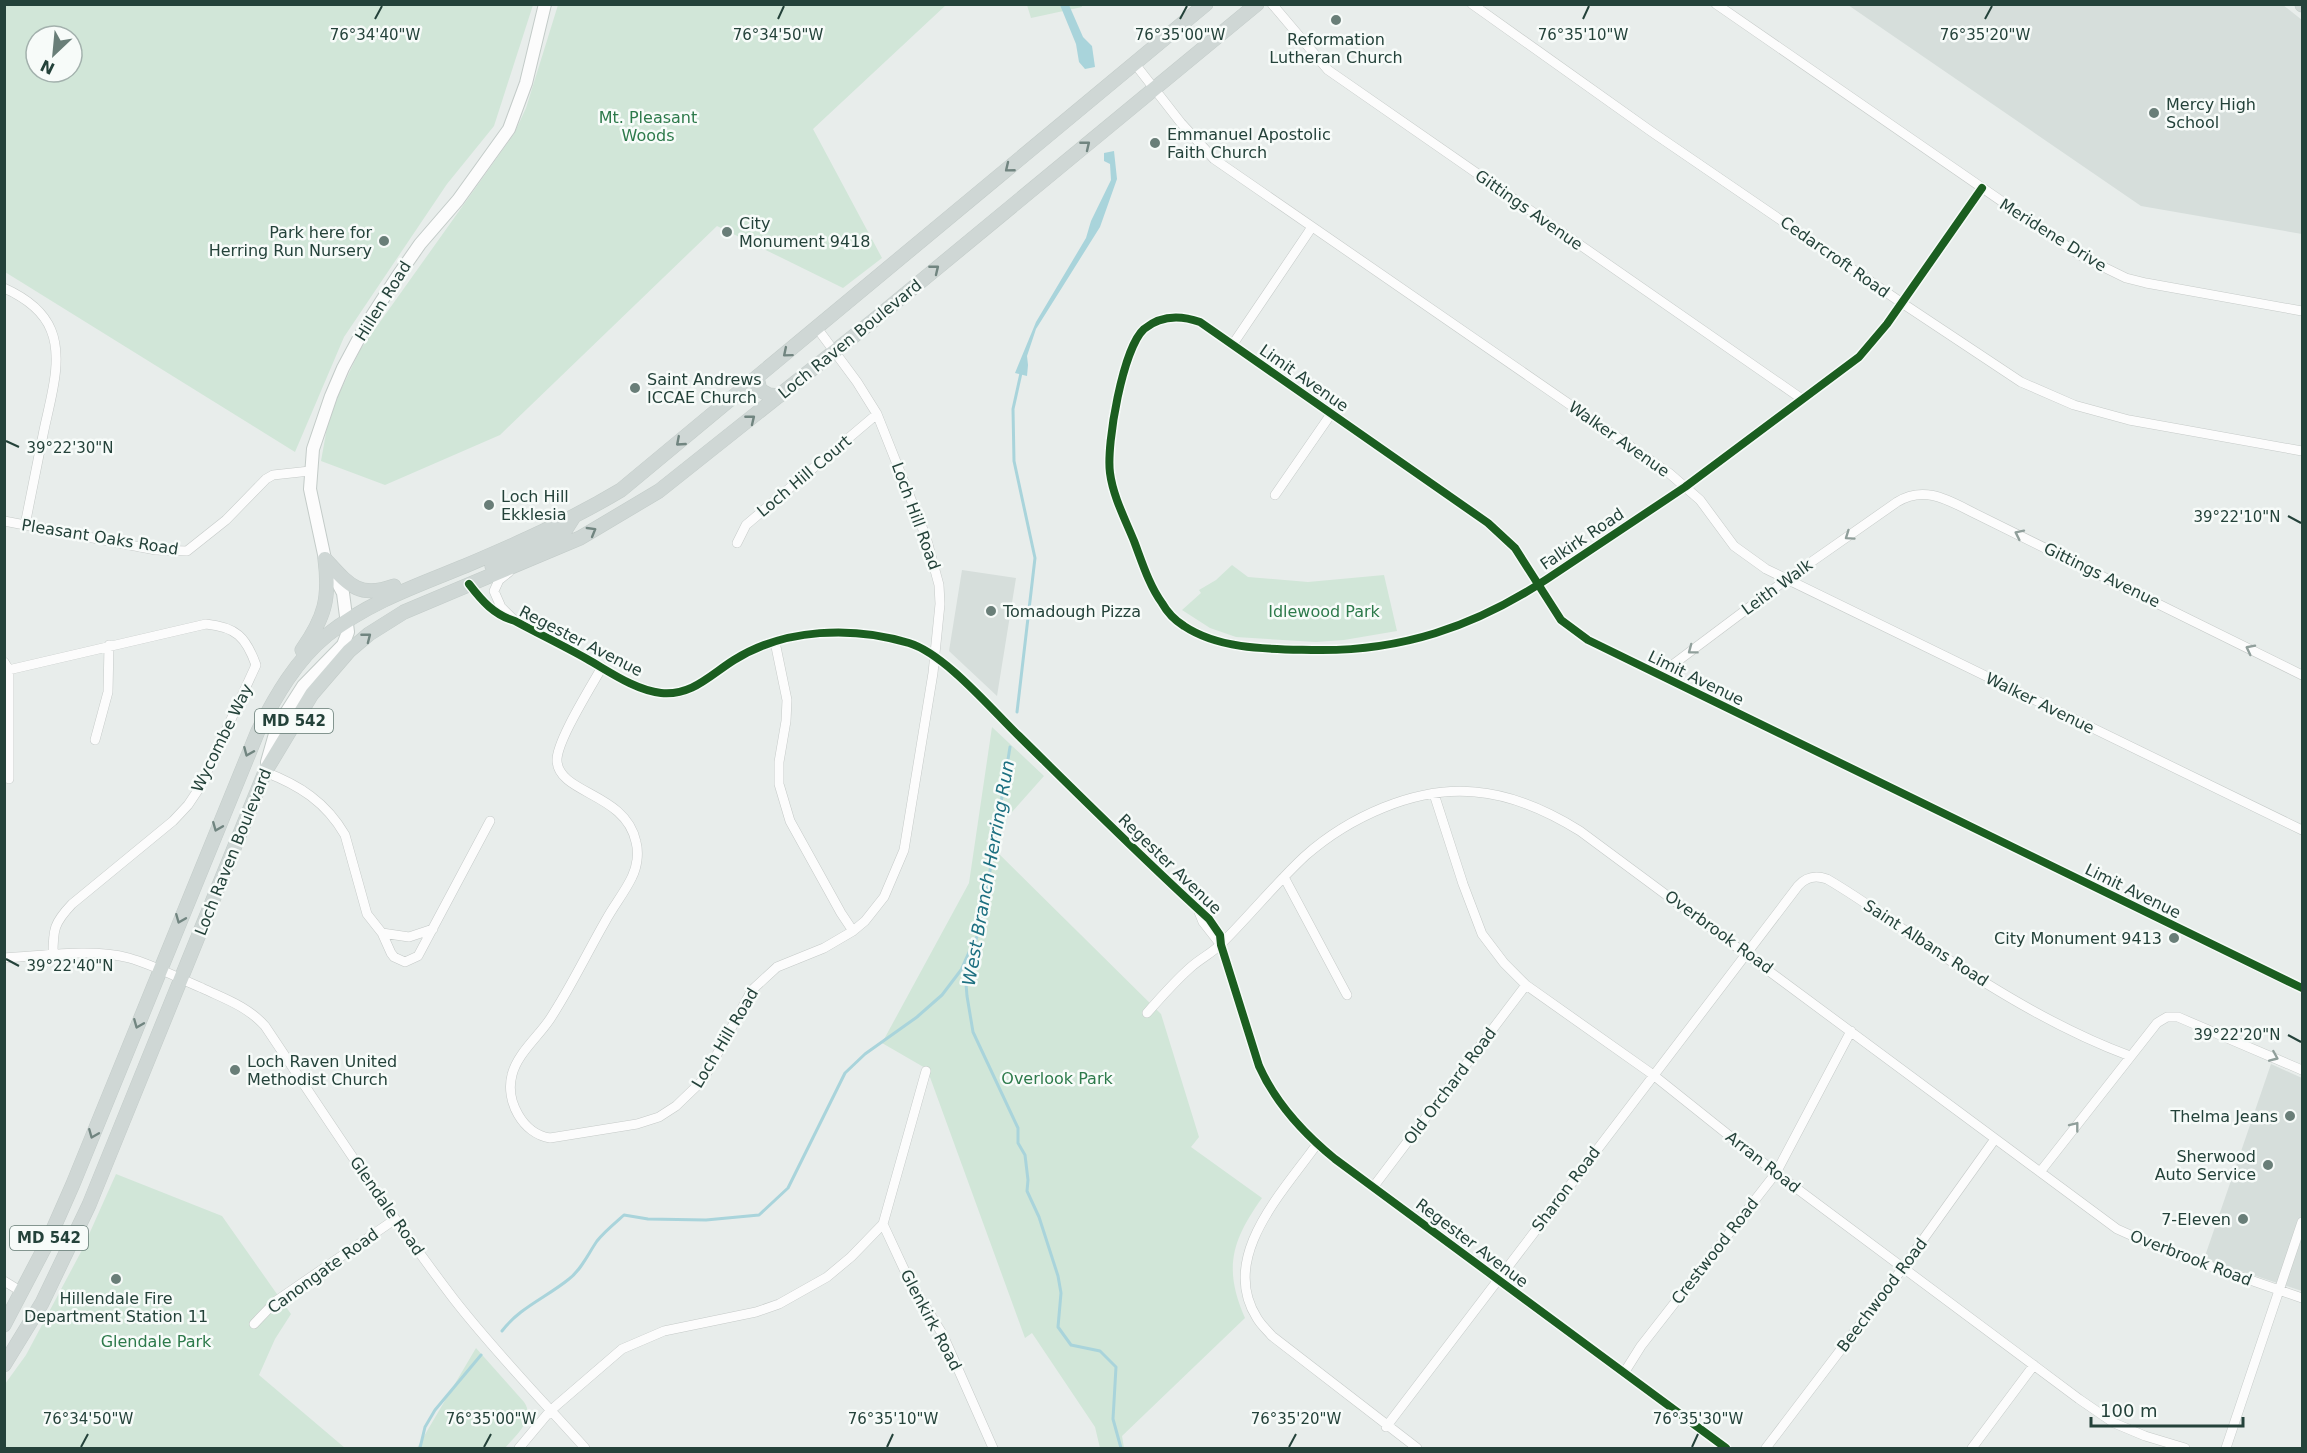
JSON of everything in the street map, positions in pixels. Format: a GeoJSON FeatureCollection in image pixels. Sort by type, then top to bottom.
{"type":"FeatureCollection","features":[{"type":"Feature","properties":{"kind":"main road","name":"Loch Raven Boulevard"},"geometry":{"type":"LineString","coordinates":[[4,1325],[73,1184],[246,756],[281,689],[312,649],[348,620],[377,602],[573,518],[629,485],[1206,4]]}},
{"type":"Feature","properties":{"kind":"main road","name":"Loch Raven Boulevard"},"geometry":{"type":"LineString","coordinates":[[4,1365],[42,1303],[89,1205],[265,772],[312,694],[348,651],[369,634],[404,612],[580,538],[659,491],[874,320],[1257,4]]}},
{"type":"Feature","properties":{"kind":"main road"},"geometry":{"type":"LineString","coordinates":[[757,378],[760,390],[769,395],[779,396]]}},
{"type":"Feature","properties":{"kind":"main road"},"geometry":{"type":"LineString","coordinates":[[469,584],[481,571],[561,537],[573,518]]}},
{"type":"Feature","properties":{"kind":"main road"},"geometry":{"type":"LineString","coordinates":[[326,559],[346,582],[356,589],[365,591],[380,591],[425,573],[458,569]]}},
{"type":"Feature","properties":{"kind":"main road"},"geometry":{"type":"LineString","coordinates":[[281,689],[324,609],[328,592],[326,559]]}},
{"type":"Feature","properties":{"kind":"main road"},"geometry":{"type":"LineString","coordinates":[[73,1184],[89,1205]]}},
{"type":"Feature","properties":{"kind":"main road"},"geometry":{"type":"LineString","coordinates":[[22,1292],[42,1303]]}},
{"type":"Feature","properties":{"kind":"street","name":"Hillen Road"},"geometry":{"type":"LineString","coordinates":[[348,620],[343,594],[326,559],[310,489],[313,449],[331,396],[366,325],[416,251],[458,200],[509,129],[526,83],[545,4]]}},
{"type":"Feature","properties":{"kind":"street","name":"Gittings Avenue"},"geometry":{"type":"LineString","coordinates":[[1272,4],[1328,70],[1802,399]]}},
{"type":"Feature","properties":{"kind":"street","name":"Cedarcroft Road"},"geometry":{"type":"LineString","coordinates":[[1472,4],[1652,132],[2021,382],[2074,405],[2174,430],[2302,451]]}},
{"type":"Feature","properties":{"kind":"street","name":"Meridene Drive"},"geometry":{"type":"LineString","coordinates":[[1716,4],[2081,256],[2126,278],[2302,311]]}},
{"type":"Feature","properties":{"kind":"street","name":"Walker Avenue"},"geometry":{"type":"LineString","coordinates":[[1135,64],[1214,159],[1669,473],[1700,500],[1734,546],[1758,565],[2302,831]]}},
{"type":"Feature","properties":{"kind":"street","name":"Falkirk Road"},"geometry":{"type":"LineString","coordinates":[[1144,330],[1134,343],[1122,382],[1113,420],[1109,469],[1114,491],[1162,604],[1181,624],[1199,635],[1230,644],[1302,650],[1367,648],[1408,642],[1446,632],[1508,604],[1685,487],[1859,357],[1887,324],[1982,188]]}},
{"type":"Feature","properties":{"kind":"street"},"geometry":{"type":"LineString","coordinates":[[1233,344],[1312,227]]}},
{"type":"Feature","properties":{"kind":"street"},"geometry":{"type":"LineString","coordinates":[[4,288],[29,302],[43,315],[51,328],[56,351],[54,380],[25,525]]}},
{"type":"Feature","properties":{"kind":"street","name":"Limit Avenue"},"geometry":{"type":"LineString","coordinates":[[1144,330],[1166,318],[1189,318],[1200,322],[1233,344],[1488,524],[1515,548],[1561,620],[1588,640],[2302,988]]}},
{"type":"Feature","properties":{"kind":"street","name":"Loch Hill Road"},"geometry":{"type":"LineString","coordinates":[[602,667],[564,739],[557,758],[557,765],[565,779],[609,804],[627,821],[635,838],[637,862],[631,879],[607,917],[557,1009],[513,1069],[510,1094],[516,1110],[529,1129],[543,1137],[638,1124],[659,1117],[686,1099],[703,1080],[747,999],[761,981],[777,967],[825,948],[853,931],[874,911],[884,897],[904,850],[914,802],[935,658],[941,595],[926,537],[877,414],[817,328]]}},
{"type":"Feature","properties":{"kind":"street","name":"Loch Hill Court"},"geometry":{"type":"LineString","coordinates":[[737,543],[747,525],[877,414]]}},
{"type":"Feature","properties":{"kind":"street"},"geometry":{"type":"LineString","coordinates":[[1275,495],[1331,414]]}},
{"type":"Feature","properties":{"kind":"street","name":"Pleasant Oaks Road"},"geometry":{"type":"LineString","coordinates":[[4,521],[156,550],[187,551],[226,520],[266,478],[273,475],[310,471]]}},
{"type":"Feature","properties":{"kind":"street","name":"Gittings Avenue"},"geometry":{"type":"LineString","coordinates":[[1897,502],[1909,495],[1925,494],[1952,503],[2128,587],[2302,675]]}},
{"type":"Feature","properties":{"kind":"street","name":"Leith Walk"},"geometry":{"type":"LineString","coordinates":[[1659,675],[1787,579],[1897,502]]}},
{"type":"Feature","properties":{"kind":"street","name":"Regester Avenue"},"geometry":{"type":"LineString","coordinates":[[515,621],[501,607],[494,591],[498,580],[520,564]]}},
{"type":"Feature","properties":{"kind":"street","name":"Regester Avenue"},"geometry":{"type":"LineString","coordinates":[[469,584],[495,613],[651,691],[679,692],[692,688],[753,649],[800,636],[840,631],[866,633],[910,643],[928,651],[964,681],[1209,919],[1220,935],[1253,1051],[1265,1080],[1295,1123],[1317,1144],[1726,1449]]}},
{"type":"Feature","properties":{"kind":"street"},"geometry":{"type":"LineString","coordinates":[[348,620],[348,632],[343,645],[303,687],[277,727],[265,772],[292,783],[311,796],[338,824],[345,835],[367,914],[382,933],[387,948],[394,957],[405,962],[418,956],[490,821]]}},
{"type":"Feature","properties":{"kind":"street","name":"Wycombe Way"},"geometry":{"type":"LineString","coordinates":[[6,668],[206,624],[231,629],[241,637],[248,645],[256,665],[200,787],[188,805],[173,821],[72,904],[58,919],[53,931],[53,955]]}},
{"type":"Feature","properties":{"kind":"street"},"geometry":{"type":"LineString","coordinates":[[775,642],[786,700],[786,721],[779,762],[782,792],[790,821],[853,931]]}},
{"type":"Feature","properties":{"kind":"street"},"geometry":{"type":"LineString","coordinates":[[95,740],[108,692],[109,645]]}},
{"type":"Feature","properties":{"kind":"street"},"geometry":{"type":"LineString","coordinates":[[6,668],[9,779]]}},
{"type":"Feature","properties":{"kind":"street","name":"Overbrook Road"},"geometry":{"type":"LineString","coordinates":[[1147,1013],[1192,966],[1221,945],[1284,877],[1326,839],[1347,825],[1391,805],[1434,794],[1475,792],[1522,803],[1554,815],[1603,847],[2106,1221],[2164,1250],[2302,1298]]}},
{"type":"Feature","properties":{"kind":"street","name":"Arran Road"},"geometry":{"type":"LineString","coordinates":[[1434,794],[1482,934],[1497,955],[1526,986],[1653,1074],[1776,1173],[1902,1269],[2114,1423],[2185,1449]]}},
{"type":"Feature","properties":{"kind":"street"},"geometry":{"type":"LineString","coordinates":[[1284,877],[1347,995]]}},
{"type":"Feature","properties":{"kind":"street","name":"Saint Albans Road"},"geometry":{"type":"LineString","coordinates":[[1746,952],[1802,881],[1811,877],[1822,877],[1939,953],[2062,1027],[2099,1045],[2130,1056]]}},
{"type":"Feature","properties":{"kind":"street"},"geometry":{"type":"LineString","coordinates":[[382,933],[409,937],[434,929]]}},
{"type":"Feature","properties":{"kind":"street","name":"Sharon Road"},"geometry":{"type":"LineString","coordinates":[[1386,1427],[1746,952]]}},
{"type":"Feature","properties":{"kind":"street","name":"Glendale Road"},"geometry":{"type":"LineString","coordinates":[[4,958],[53,955],[116,956],[160,970],[242,1006],[265,1026],[394,1220],[454,1300],[585,1449]]}},
{"type":"Feature","properties":{"kind":"street","name":"Old Orchard Road"},"geometry":{"type":"LineString","coordinates":[[1374,1186],[1526,986]]}},
{"type":"Feature","properties":{"kind":"street"},"geometry":{"type":"LineString","coordinates":[[2040,1172],[2160,1021],[2174,1016],[2302,1070]]}},
{"type":"Feature","properties":{"kind":"street","name":"Crestwood Road"},"geometry":{"type":"LineString","coordinates":[[1624,1373],[1641,1346],[1776,1173],[1851,1031]]}},
{"type":"Feature","properties":{"kind":"street"},"geometry":{"type":"LineString","coordinates":[[519,1449],[550,1411],[622,1349],[643,1338],[664,1331],[756,1312],[778,1304],[827,1277],[851,1257],[883,1224],[926,1071]]}},
{"type":"Feature","properties":{"kind":"street","name":"Beechwood Road"},"geometry":{"type":"LineString","coordinates":[[1766,1449],[1902,1269],[1995,1139]]}},
{"type":"Feature","properties":{"kind":"street"},"geometry":{"type":"LineString","coordinates":[[1317,1144],[1267,1214],[1250,1244],[1245,1277],[1248,1296],[1257,1318],[1272,1336],[1417,1449]]}},
{"type":"Feature","properties":{"kind":"street","name":"Canongate Road"},"geometry":{"type":"LineString","coordinates":[[254,1324],[276,1301],[394,1220]]}},
{"type":"Feature","properties":{"kind":"street"},"geometry":{"type":"LineString","coordinates":[[2226,1449],[2302,1222]]}},
{"type":"Feature","properties":{"kind":"street","name":"Glenkirk Road"},"geometry":{"type":"LineString","coordinates":[[883,1224],[910,1282],[943,1335],[993,1449]]}},
{"type":"Feature","properties":{"kind":"street"},"geometry":{"type":"LineString","coordinates":[[4,1281],[22,1292]]}},
{"type":"Feature","properties":{"kind":"street"},"geometry":{"type":"LineString","coordinates":[[1972,1449],[2034,1365]]}},
{"type":"Feature","properties":{"kind":"shaded area","name":"Mercy High School"},"geometry":{"type":"Polygon","coordinates":[[[1848,5],[2283,5],[2302,20],[2302,234],[2141,206],[1848,5]]]}},
{"type":"Feature","properties":{"kind":"shaded area"},"geometry":{"type":"Polygon","coordinates":[[[962,570],[1016,578],[997,696],[949,651],[962,570]]]}},
{"type":"Feature","properties":{"kind":"shaded area"},"geometry":{"type":"Polygon","coordinates":[[[2271,1064],[2302,1078],[2302,1291],[2204,1259],[2271,1064]]]}},
{"type":"Feature","properties":{"kind":"green space"},"geometry":{"type":"Polygon","coordinates":[[[1081,4],[1082,7],[1031,18],[1027,5],[1081,4]]]}},
{"type":"Feature","properties":{"kind":"green space"},"geometry":{"type":"Polygon","coordinates":[[[4,5],[533,5],[494,126],[447,184],[344,337],[295,452],[5,272],[4,5]]]}},
{"type":"Feature","properties":{"kind":"green space","name":"Mt. Pleasant Woods"},"geometry":{"type":"Polygon","coordinates":[[[558,5],[946,5],[813,129],[882,258],[843,288],[717,226],[500,435],[385,485],[321,461],[328,422],[360,350],[514,134],[526,108],[558,5]]]}},
{"type":"Feature","properties":{"kind":"green space","name":"Idlewood Park"},"geometry":{"type":"Polygon","coordinates":[[[1232,565],[1248,577],[1308,582],[1384,575],[1397,631],[1316,642],[1236,637],[1210,628],[1182,610],[1201,593],[1199,590],[1216,580],[1232,565]]]}},
{"type":"Feature","properties":{"kind":"green space","name":"Overlook Park"},"geometry":{"type":"Polygon","coordinates":[[[992,727],[1044,776],[986,841],[1161,1014],[1199,1137],[1191,1147],[1262,1198],[1244,1227],[1234,1255],[1234,1284],[1245,1318],[1122,1436],[1124,1448],[1100,1448],[1095,1427],[1032,1333],[1025,1338],[927,1069],[882,1043],[969,883],[992,727]]]}},
{"type":"Feature","properties":{"kind":"green space","name":"Glendale Park"},"geometry":{"type":"Polygon","coordinates":[[[116,1174],[222,1216],[291,1314],[275,1339],[259,1375],[345,1448],[5,1448],[5,1384],[26,1355],[82,1250],[116,1174]]]}},
{"type":"Feature","properties":{"kind":"green space"},"geometry":{"type":"Polygon","coordinates":[[[476,1348],[524,1402],[528,1415],[526,1421],[505,1448],[417,1448],[476,1348]]]}},
{"type":"Feature","properties":{"kind":"water"},"geometry":{"type":"Polygon","coordinates":[[[1060,5],[1069,5],[1083,37],[1092,46],[1095,67],[1085,69],[1079,62],[1076,44],[1060,5]]]}},
{"type":"Feature","properties":{"kind":"water"},"geometry":{"type":"Polygon","coordinates":[[[1114,151],[1117,179],[1100,227],[1036,329],[1027,356],[1027,376],[1015,373],[1036,322],[1086,238],[1091,221],[1111,180],[1110,164],[1104,161],[1104,153],[1114,151]]]}},
{"type":"Feature","properties":{"kind":"waterway","name":"West Branch Herring Run"},"geometry":{"type":"LineString","coordinates":[[1017,712],[1035,558],[1014,461],[1013,409],[1021,373]]}},
{"type":"Feature","properties":{"kind":"waterway","name":"West Branch Herring Run"},"geometry":{"type":"LineString","coordinates":[[1010,747],[983,914],[969,965],[967,996],[973,1032],[1018,1128],[1018,1143],[1025,1155],[1027,1191],[1039,1217],[1058,1276],[1061,1293],[1058,1327],[1071,1345],[1100,1351],[1116,1367],[1113,1419],[1121,1448]]}},
{"type":"Feature","properties":{"kind":"waterway"},"geometry":{"type":"LineString","coordinates":[[502,1331],[525,1309],[573,1275],[597,1241],[624,1215],[648,1219],[706,1220],[759,1215],[788,1188],[845,1073],[865,1054],[917,1017],[942,995],[961,970],[970,950]]}},
{"type":"Feature","properties":{"kind":"waterway"},"geometry":{"type":"LineString","coordinates":[[420,1448],[425,1427],[435,1410],[481,1355]]}},
{"type":"Feature","properties":{"kind":"cycle path"},"geometry":{"type":"LineString","coordinates":[[1982,188],[1887,324],[1859,357],[1685,487],[1547,579],[1520,596],[1464,623],[1406,641],[1344,649],[1246,647],[1213,640],[1181,624],[1157,596],[1117,499],[1109,459],[1113,420],[1123,375],[1136,339],[1150,324],[1164,319],[1178,317],[1200,322],[1488,523],[1515,548],[1561,620],[1588,640],[2302,988]]}},
{"type":"Feature","properties":{"kind":"cycle path"},"geometry":{"type":"LineString","coordinates":[[469,584],[484,602],[501,615],[632,684],[661,693],[672,693],[691,688],[734,660],[775,641],[820,633],[842,632],[887,638],[909,643],[938,659],[953,670],[1113,829],[1209,919],[1220,935],[1221,945],[1259,1066],[1282,1105],[1312,1139],[1335,1159],[1726,1448]]}},
{"type":"Feature","properties":{"kind":"place","name":"Reformation Lutheran Church"},"geometry":{"type":"Point","coordinates":[1336,20]}},
{"type":"Feature","properties":{"kind":"place","name":"Mercy High School"},"geometry":{"type":"Point","coordinates":[2154,113]}},
{"type":"Feature","properties":{"kind":"place","name":"Emmanuel Apostolic Faith Church"},"geometry":{"type":"Point","coordinates":[1155,143]}},
{"type":"Feature","properties":{"kind":"place","name":"City Monument 9418"},"geometry":{"type":"Point","coordinates":[727,232]}},
{"type":"Feature","properties":{"kind":"place","name":"Park here for Herring Run Nursery"},"geometry":{"type":"Point","coordinates":[384,241]}},
{"type":"Feature","properties":{"kind":"place","name":"Saint Andrews ICCAE Church"},"geometry":{"type":"Point","coordinates":[635,388]}},
{"type":"Feature","properties":{"kind":"place","name":"Loch Hill Ekklesia"},"geometry":{"type":"Point","coordinates":[489,505]}},
{"type":"Feature","properties":{"kind":"place","name":"Tomadough Pizza"},"geometry":{"type":"Point","coordinates":[991,611]}},
{"type":"Feature","properties":{"kind":"place","name":"City Monument 9413"},"geometry":{"type":"Point","coordinates":[2174,938]}},
{"type":"Feature","properties":{"kind":"place","name":"Loch Raven United Methodist Church"},"geometry":{"type":"Point","coordinates":[235,1070]}},
{"type":"Feature","properties":{"kind":"place","name":"Thelma Jeans"},"geometry":{"type":"Point","coordinates":[2290,1116]}},
{"type":"Feature","properties":{"kind":"place","name":"Sherwood Auto Service"},"geometry":{"type":"Point","coordinates":[2268,1165]}},
{"type":"Feature","properties":{"kind":"place","name":"7-Eleven"},"geometry":{"type":"Point","coordinates":[2243,1219]}},
{"type":"Feature","properties":{"kind":"place","name":"Hillendale Fire Department Station 11"},"geometry":{"type":"Point","coordinates":[116,1279]}}]}
